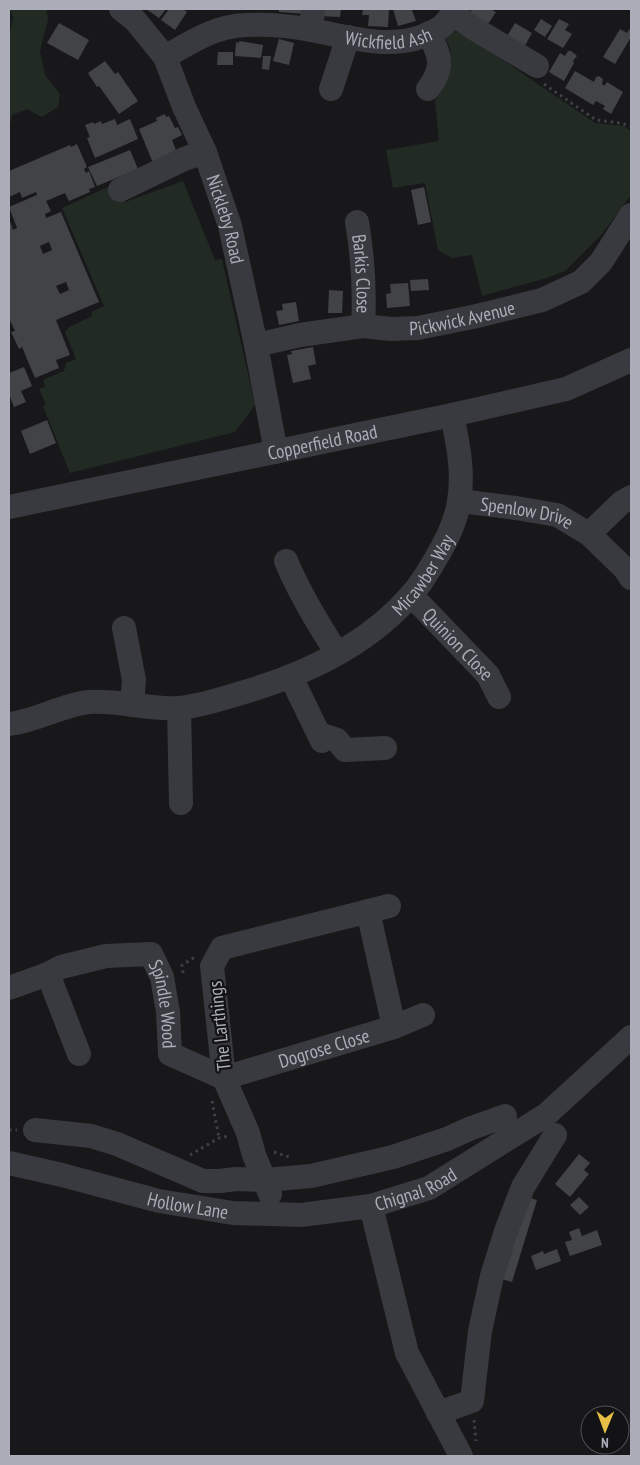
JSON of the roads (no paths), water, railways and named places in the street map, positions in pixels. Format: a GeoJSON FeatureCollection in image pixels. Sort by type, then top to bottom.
{"type":"FeatureCollection","features":[{"type":"Feature","properties":{"kind":"street","name":"Nickleby Road"},"geometry":{"type":"LineString","coordinates":[[121,9],[136,20],[165,57],[184,107],[205,152],[230,226],[256,344],[276,452]]}},
{"type":"Feature","properties":{"kind":"street","name":"Wickfield Ash"},"geometry":{"type":"LineString","coordinates":[[165,57],[201,36],[222,28],[246,25],[298,28],[312,19],[348,37],[382,42],[408,41],[443,26],[454,11]]}},
{"type":"Feature","properties":{"kind":"street"},"geometry":{"type":"LineString","coordinates":[[454,11],[473,28],[537,66]]}},
{"type":"Feature","properties":{"kind":"street"},"geometry":{"type":"LineString","coordinates":[[428,89],[434,82],[440,61],[438,51],[429,33]]}},
{"type":"Feature","properties":{"kind":"street"},"geometry":{"type":"LineString","coordinates":[[331,89],[348,37]]}},
{"type":"Feature","properties":{"kind":"street"},"geometry":{"type":"LineString","coordinates":[[120,190],[184,159],[205,152]]}},
{"type":"Feature","properties":{"kind":"street","name":"Pickwick Avenue"},"geometry":{"type":"LineString","coordinates":[[256,344],[300,335],[363,326],[391,329],[418,328],[542,300],[581,282],[601,262],[631,215]]}},
{"type":"Feature","properties":{"kind":"street","name":"Barkis Close"},"geometry":{"type":"LineString","coordinates":[[357,222],[362,254],[363,326]]}},
{"type":"Feature","properties":{"kind":"street","name":"Copperfield Road"},"geometry":{"type":"LineString","coordinates":[[9,507],[452,415],[566,389],[631,360]]}},
{"type":"Feature","properties":{"kind":"street","name":"Micawber Way"},"geometry":{"type":"LineString","coordinates":[[9,724],[35,719],[88,702],[179,708],[218,700],[291,677],[338,653],[380,625],[412,595],[422,582],[443,547],[455,519],[460,501],[461,474],[452,415]]}},
{"type":"Feature","properties":{"kind":"street","name":"Spenlow Drive"},"geometry":{"type":"LineString","coordinates":[[589,534],[621,503],[631,497]]}},
{"type":"Feature","properties":{"kind":"street","name":"Spenlow Drive"},"geometry":{"type":"LineString","coordinates":[[460,501],[557,515],[589,534],[625,569],[631,578]]}},
{"type":"Feature","properties":{"kind":"street"},"geometry":{"type":"LineString","coordinates":[[286,561],[300,593],[338,653]]}},
{"type":"Feature","properties":{"kind":"street","name":"Quinion Close"},"geometry":{"type":"LineString","coordinates":[[412,595],[488,675],[499,697]]}},
{"type":"Feature","properties":{"kind":"street"},"geometry":{"type":"LineString","coordinates":[[124,628],[134,680],[132,705]]}},
{"type":"Feature","properties":{"kind":"street"},"geometry":{"type":"LineString","coordinates":[[291,677],[320,738],[337,740],[346,750],[385,748]]}},
{"type":"Feature","properties":{"kind":"street"},"geometry":{"type":"LineString","coordinates":[[179,708],[181,803]]}},
{"type":"Feature","properties":{"kind":"street","name":"The Larthings"},"geometry":{"type":"LineString","coordinates":[[276,1214],[248,1134],[224,1078],[212,966],[222,948],[378,909],[394,1027]]}},
{"type":"Feature","properties":{"kind":"street","name":"Spindle Wood"},"geometry":{"type":"LineString","coordinates":[[9,988],[48,974],[61,967],[106,956],[151,954],[162,978],[168,1012],[170,1054],[224,1078]]}},
{"type":"Feature","properties":{"kind":"street"},"geometry":{"type":"LineString","coordinates":[[48,974],[79,1054]]}},
{"type":"Feature","properties":{"kind":"street","name":"Dogrose Close"},"geometry":{"type":"LineString","coordinates":[[224,1078],[394,1027],[423,1015]]}},
{"type":"Feature","properties":{"kind":"street","name":"Chignal Road"},"geometry":{"type":"LineString","coordinates":[[468,1451],[438,1413],[407,1353],[371,1206],[430,1188],[546,1114],[631,1036]]}},
{"type":"Feature","properties":{"kind":"street"},"geometry":{"type":"LineString","coordinates":[[35,1130],[90,1136],[117,1144],[203,1181],[265,1180],[311,1176],[393,1158],[505,1116]]}},
{"type":"Feature","properties":{"kind":"street"},"geometry":{"type":"LineString","coordinates":[[438,1413],[472,1401],[480,1331],[497,1258],[523,1187],[555,1135]]}},
{"type":"Feature","properties":{"kind":"street","name":"Hollow Lane"},"geometry":{"type":"LineString","coordinates":[[9,1163],[159,1200],[233,1213],[301,1215],[371,1206]]}}]}
